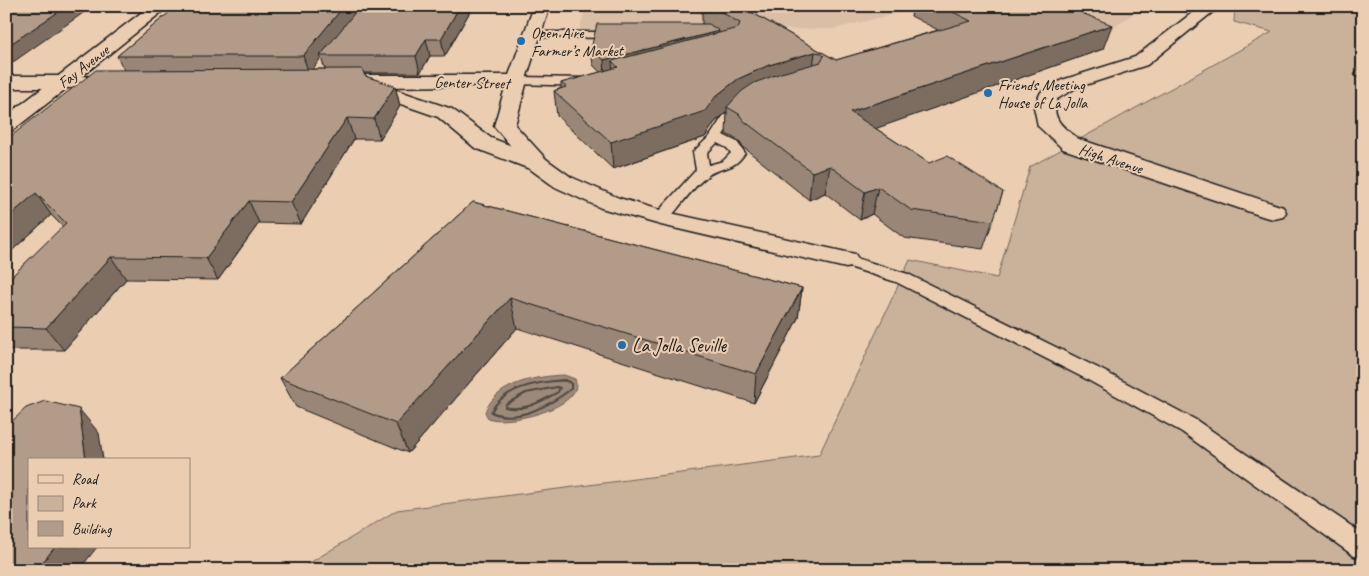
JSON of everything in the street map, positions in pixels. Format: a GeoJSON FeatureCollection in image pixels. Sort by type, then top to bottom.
{"type":"FeatureCollection","features":[{"type":"Feature","properties":{"kind":"street","name":"Fay Avenue"},"geometry":{"type":"LineString","coordinates":[[6,126],[161,6]]}},
{"type":"Feature","properties":{"kind":"street"},"geometry":{"type":"LineString","coordinates":[[517,81],[542,6]]}},
{"type":"Feature","properties":{"kind":"street","name":"High Avenue"},"geometry":{"type":"LineString","coordinates":[[1212,6],[1141,61],[1069,84],[1048,96],[1044,107],[1048,126],[1071,144],[1274,212]]}},
{"type":"Feature","properties":{"kind":"street","name":"Genter Street"},"geometry":{"type":"LineString","coordinates":[[538,164],[483,143],[445,113],[428,105],[395,94],[336,81],[517,81],[504,126],[538,164],[563,182],[610,203],[661,218],[846,260]]}},
{"type":"Feature","properties":{"kind":"street"},"geometry":{"type":"LineString","coordinates":[[6,82],[139,82]]}},
{"type":"Feature","properties":{"kind":"lane"},"geometry":{"type":"LineString","coordinates":[[532,35],[632,35]]}},
{"type":"Feature","properties":{"kind":"lane"},"geometry":{"type":"LineString","coordinates":[[517,81],[605,82]]}},
{"type":"Feature","properties":{"kind":"lane"},"geometry":{"type":"LineString","coordinates":[[703,171],[700,152],[716,137],[717,130],[730,117],[756,101]]}},
{"type":"Feature","properties":{"kind":"lane"},"geometry":{"type":"LineString","coordinates":[[661,218],[703,171],[727,165],[734,160],[738,153],[732,145],[716,137]]}},
{"type":"Feature","properties":{"kind":"lane"},"geometry":{"type":"LineString","coordinates":[[846,260],[902,278],[1093,374],[1189,426],[1363,548]]}},
{"type":"Feature","properties":{"kind":"shaded area"},"geometry":{"type":"Polygon","coordinates":[[[586,6],[926,6],[834,29],[579,31],[586,6]]]}},
{"type":"Feature","properties":{"kind":"shaded area"},"geometry":{"type":"Polygon","coordinates":[[[1014,6],[1143,6],[1096,41],[1014,6]]]}},
{"type":"Feature","properties":{"kind":"green space"},"geometry":{"type":"Polygon","coordinates":[[[1235,6],[1363,6],[1363,570],[298,570],[397,510],[819,455],[910,260],[997,278],[1030,167],[1272,32],[1234,22],[1235,6]]]}},
{"type":"Feature","properties":{"kind":"water"},"geometry":{"type":"Polygon","coordinates":[[[564,375],[575,379],[575,389],[569,398],[558,406],[527,417],[498,420],[488,418],[485,412],[490,402],[508,388],[518,383],[542,377],[564,375]]]}},
{"type":"Feature","properties":{"kind":"building"},"geometry":{"type":"Polygon","coordinates":[[[6,6],[67,6],[6,47],[6,6]]]}},
{"type":"Feature","properties":{"kind":"building"},"geometry":{"type":"Polygon","coordinates":[[[177,6],[344,6],[303,56],[117,56],[177,6]]]}},
{"type":"Feature","properties":{"kind":"building"},"geometry":{"type":"Polygon","coordinates":[[[360,6],[460,6],[441,39],[426,39],[416,56],[320,56],[360,6]]]}},
{"type":"Feature","properties":{"kind":"building"},"geometry":{"type":"Polygon","coordinates":[[[702,6],[740,6],[836,60],[971,21],[941,6],[1064,6],[1112,25],[850,112],[929,163],[947,156],[1003,192],[993,221],[911,210],[878,187],[865,192],[830,166],[812,172],[744,121],[739,114],[727,107],[742,91],[754,83],[821,62],[824,56],[821,53],[815,52],[769,65],[738,79],[716,96],[705,111],[611,142],[554,91],[566,87],[561,83],[618,67],[612,61],[738,28],[740,23],[713,7],[702,6]]]}},
{"type":"Feature","properties":{"kind":"building"},"geometry":{"type":"Polygon","coordinates":[[[597,24],[709,24],[719,31],[604,60],[591,49],[597,24]]]}},
{"type":"Feature","properties":{"kind":"building"},"geometry":{"type":"Polygon","coordinates":[[[362,69],[365,76],[395,86],[374,119],[347,118],[291,202],[249,201],[206,258],[111,257],[46,328],[6,327],[6,282],[66,223],[36,193],[6,219],[6,140],[96,70],[362,69]]]}},
{"type":"Feature","properties":{"kind":"building"},"geometry":{"type":"Polygon","coordinates":[[[473,202],[802,288],[756,374],[510,298],[396,424],[280,378],[473,202]]]}},
{"type":"Feature","properties":{"kind":"building"},"geometry":{"type":"Polygon","coordinates":[[[45,401],[79,409],[86,458],[28,458],[28,548],[54,548],[42,563],[42,570],[6,570],[6,425],[26,408],[45,401]]]}},
{"type":"Feature","properties":{"kind":"place","name":"Open Aire Farmer’s Market"},"geometry":{"type":"Point","coordinates":[521,41]}},
{"type":"Feature","properties":{"kind":"place","name":"Friends Meeting House of La Jolla"},"geometry":{"type":"Point","coordinates":[988,93]}},
{"type":"Feature","properties":{"kind":"place","name":"La Jolla Seville"},"geometry":{"type":"Point","coordinates":[622,345]}}]}
